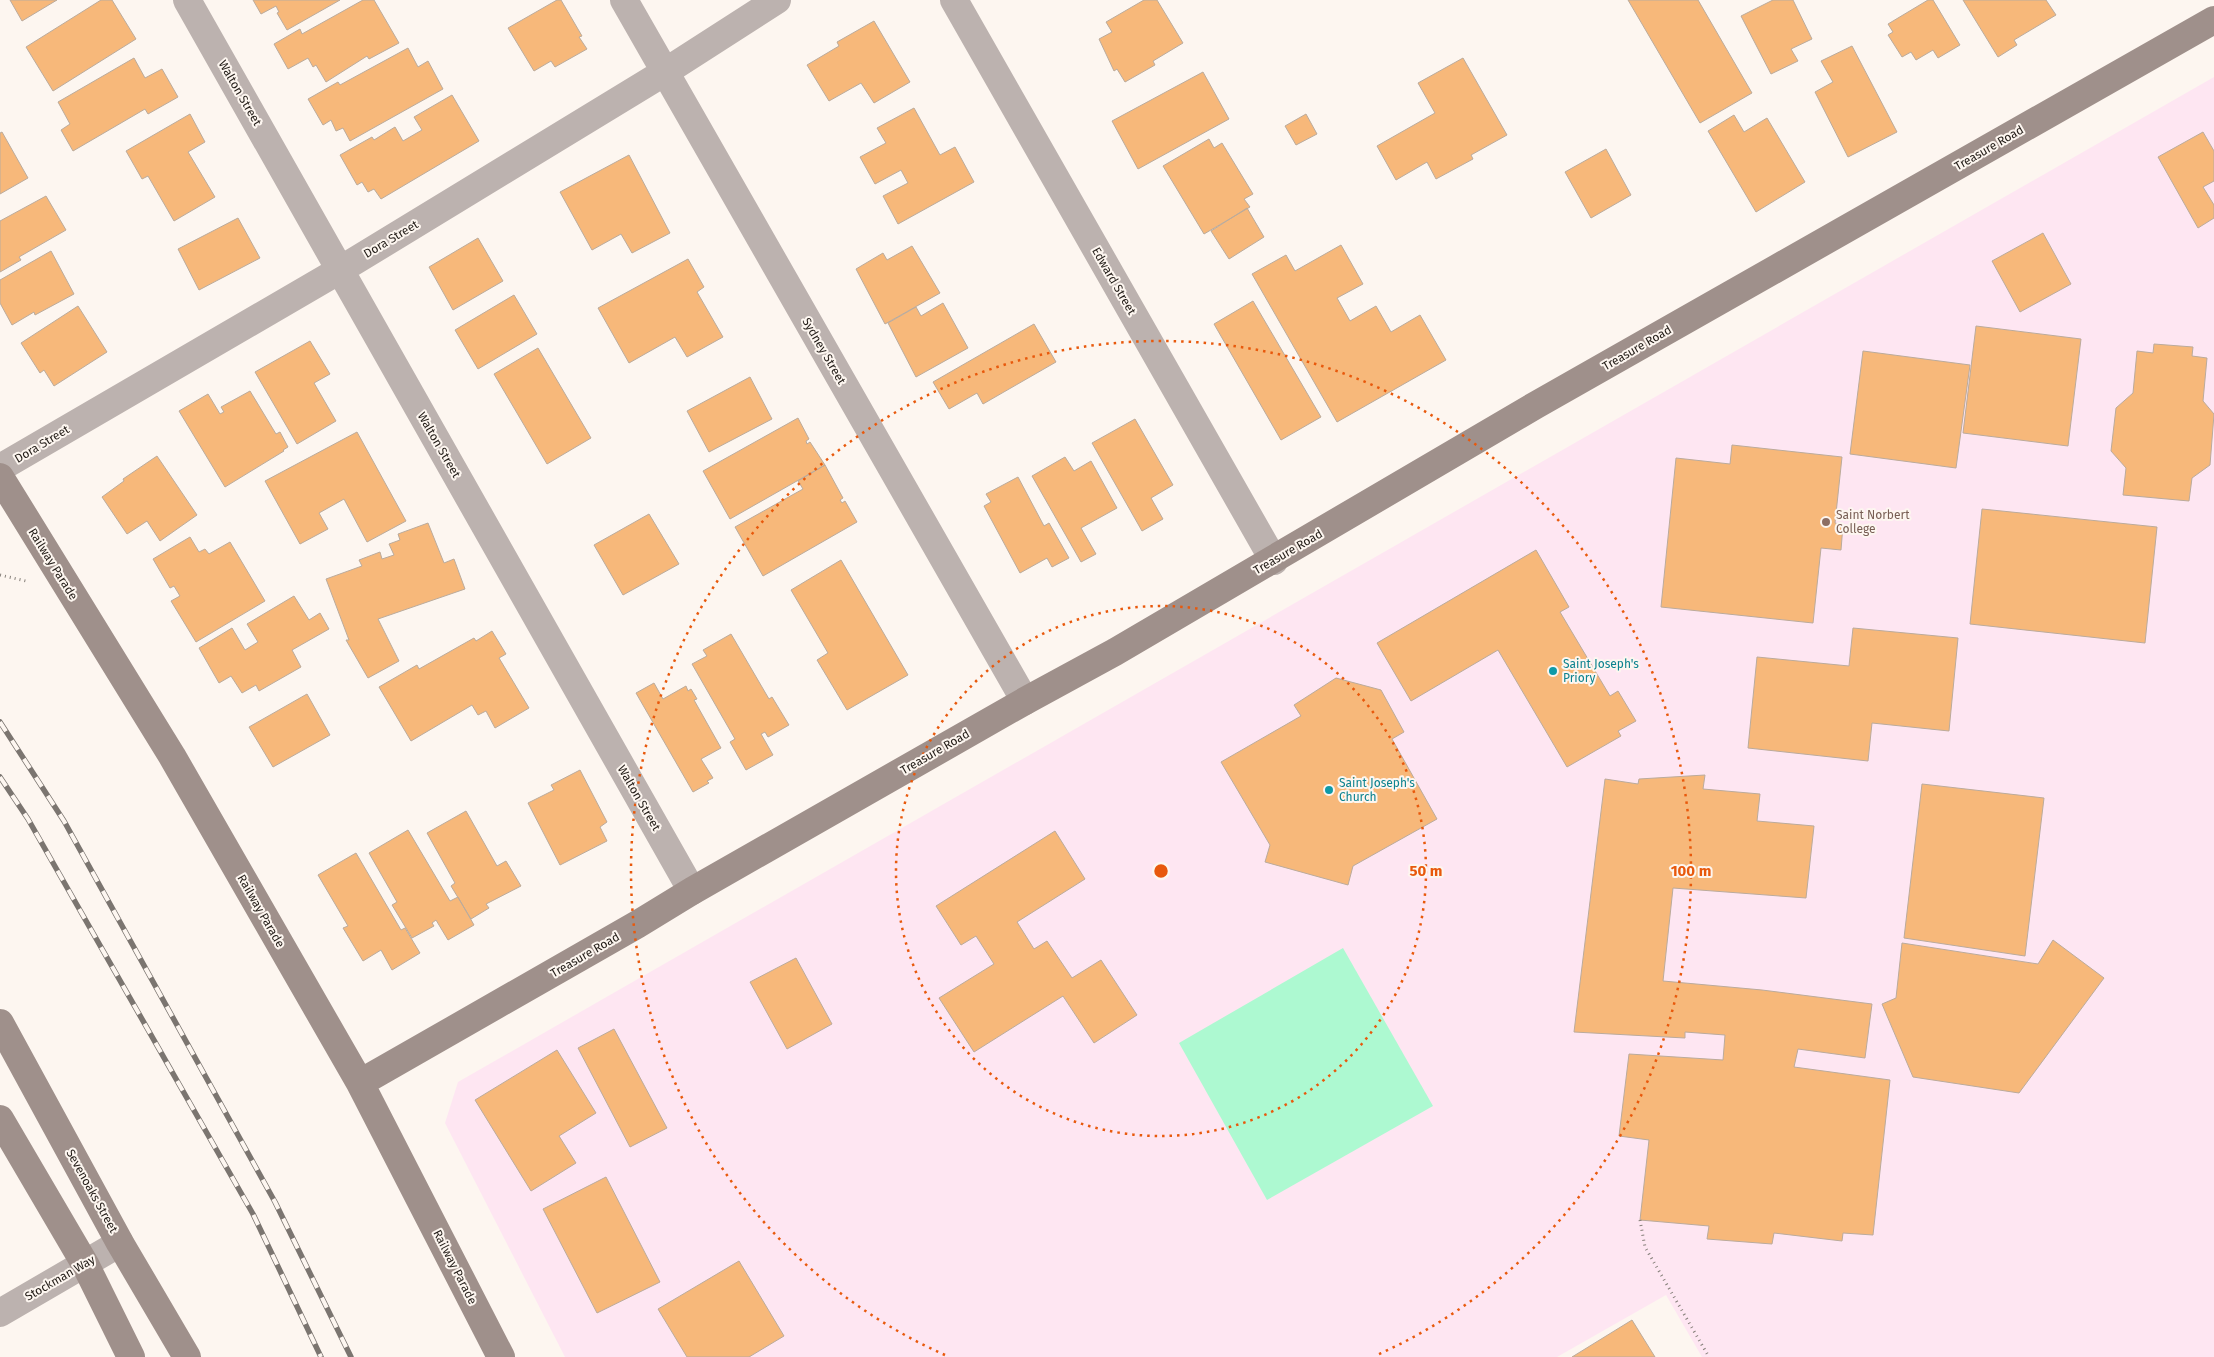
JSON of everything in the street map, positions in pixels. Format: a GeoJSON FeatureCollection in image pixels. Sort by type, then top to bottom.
{"type":"FeatureCollection","features":[{"type":"Feature","properties":{"kind":"street","name":"Walton Street"},"geometry":{"type":"LineString","coordinates":[[187,0],[692,891]]}},
{"type":"Feature","properties":{"kind":"street","name":"Sydney Street"},"geometry":{"type":"LineString","coordinates":[[624,0],[1025,701]]}},
{"type":"Feature","properties":{"kind":"street","name":"Dora Street"},"geometry":{"type":"LineString","coordinates":[[0,468],[340,270],[665,72],[776,0]]}},
{"type":"Feature","properties":{"kind":"street","name":"Edward Street"},"geometry":{"type":"LineString","coordinates":[[954,0],[1274,561]]}},
{"type":"Feature","properties":{"kind":"street","name":"Treasure Road"},"geometry":{"type":"LineString","coordinates":[[360,1083],[638,924],[692,891],[1274,561],[1536,405],[2214,20]]}},
{"type":"Feature","properties":{"kind":"street","name":"Railway Parade"},"geometry":{"type":"LineString","coordinates":[[0,477],[172,756],[360,1083],[501,1357]]}},
{"type":"Feature","properties":{"kind":"street","name":"Sevenoaks Street"},"geometry":{"type":"LineString","coordinates":[[0,1023],[120,1243],[187,1357]]}},
{"type":"Feature","properties":{"kind":"street"},"geometry":{"type":"LineString","coordinates":[[0,1120],[85,1264],[131,1357]]}},
{"type":"Feature","properties":{"kind":"street","name":"Stockman Way"},"geometry":{"type":"LineString","coordinates":[[0,1313],[120,1243]]}},
{"type":"Feature","properties":{"kind":"path"},"geometry":{"type":"LineString","coordinates":[[1640,1220],[1645,1247],[1709,1357]]}},
{"type":"Feature","properties":{"kind":"shaded area","name":"Saint Norbert College"},"geometry":{"type":"Polygon","coordinates":[[[2214,77],[2214,1357],[1702,1357],[1666,1295],[1557,1357],[565,1357],[445,1123],[458,1082],[2214,77]]]}},
{"type":"Feature","properties":{"kind":"green space"},"geometry":{"type":"Polygon","coordinates":[[[1343,948],[1433,1106],[1267,1200],[1179,1043],[1343,948]]]}},
{"type":"Feature","properties":{"kind":"building"},"geometry":{"type":"Polygon","coordinates":[[[10,0],[57,0],[22,21],[10,0]]]}},
{"type":"Feature","properties":{"kind":"building"},"geometry":{"type":"Polygon","coordinates":[[[101,0],[112,0],[136,39],[53,91],[26,47],[101,0]]]}},
{"type":"Feature","properties":{"kind":"building"},"geometry":{"type":"Polygon","coordinates":[[[253,0],[340,0],[287,30],[277,13],[279,12],[276,6],[261,14],[253,0]]]}},
{"type":"Feature","properties":{"kind":"building"},"geometry":{"type":"Polygon","coordinates":[[[363,0],[374,0],[399,43],[369,59],[367,56],[326,82],[316,65],[313,67],[308,58],[288,69],[274,44],[300,29],[302,34],[363,0]]]}},
{"type":"Feature","properties":{"kind":"building"},"geometry":{"type":"Polygon","coordinates":[[[557,0],[561,0],[582,36],[579,37],[587,49],[555,67],[551,61],[534,71],[508,28],[557,0]]]}},
{"type":"Feature","properties":{"kind":"building"},"geometry":{"type":"Polygon","coordinates":[[[1144,0],[1157,0],[1183,43],[1153,61],[1155,65],[1125,82],[1117,69],[1114,71],[1099,39],[1112,32],[1106,22],[1144,0]]]}},
{"type":"Feature","properties":{"kind":"building"},"geometry":{"type":"Polygon","coordinates":[[[1628,0],[1698,0],[1752,93],[1700,123],[1628,0]]]}},
{"type":"Feature","properties":{"kind":"building"},"geometry":{"type":"Polygon","coordinates":[[[1773,0],[1793,0],[1812,39],[1791,49],[1798,61],[1771,74],[1741,16],[1773,0]]]}},
{"type":"Feature","properties":{"kind":"building"},"geometry":{"type":"Polygon","coordinates":[[[1928,0],[1933,0],[1960,45],[1938,58],[1933,50],[1916,60],[1911,52],[1902,57],[1888,35],[1893,32],[1888,24],[1928,0]]]}},
{"type":"Feature","properties":{"kind":"building"},"geometry":{"type":"Polygon","coordinates":[[[1963,0],[2046,0],[2056,15],[2014,40],[2017,45],[1998,57],[1963,0]]]}},
{"type":"Feature","properties":{"kind":"building"},"geometry":{"type":"Polygon","coordinates":[[[874,21],[910,82],[874,103],[861,83],[829,101],[807,65],[839,46],[837,42],[874,21]]]}},
{"type":"Feature","properties":{"kind":"building"},"geometry":{"type":"Polygon","coordinates":[[[1852,46],[1897,132],[1848,157],[1815,92],[1833,82],[1821,61],[1852,46]]]}},
{"type":"Feature","properties":{"kind":"building"},"geometry":{"type":"Polygon","coordinates":[[[408,48],[418,67],[428,61],[443,89],[350,141],[343,128],[336,131],[331,120],[323,125],[308,99],[338,82],[340,85],[408,48]]]}},
{"type":"Feature","properties":{"kind":"building"},"geometry":{"type":"Polygon","coordinates":[[[134,58],[145,78],[162,69],[178,97],[148,114],[145,109],[73,151],[61,130],[70,124],[58,102],[134,58]]]}},
{"type":"Feature","properties":{"kind":"building"},"geometry":{"type":"Polygon","coordinates":[[[1463,58],[1507,135],[1471,155],[1473,159],[1436,179],[1427,162],[1396,180],[1377,146],[1435,113],[1418,83],[1463,58]]]}},
{"type":"Feature","properties":{"kind":"building"},"geometry":{"type":"Polygon","coordinates":[[[1203,72],[1229,119],[1138,169],[1112,121],[1203,72]]]}},
{"type":"Feature","properties":{"kind":"building"},"geometry":{"type":"Polygon","coordinates":[[[452,95],[479,141],[381,199],[374,189],[368,192],[362,182],[357,185],[340,155],[372,137],[374,140],[395,127],[403,141],[422,130],[414,117],[452,95]]]}},
{"type":"Feature","properties":{"kind":"building"},"geometry":{"type":"Polygon","coordinates":[[[914,108],[940,155],[955,147],[974,182],[898,224],[883,196],[908,183],[901,170],[875,184],[860,157],[886,143],[877,128],[914,108]]]}},
{"type":"Feature","properties":{"kind":"building"},"geometry":{"type":"Polygon","coordinates":[[[190,114],[205,142],[188,152],[215,197],[174,221],[148,176],[142,179],[126,151],[190,114]]]}},
{"type":"Feature","properties":{"kind":"building"},"geometry":{"type":"Polygon","coordinates":[[[1306,114],[1317,134],[1296,145],[1285,126],[1306,114]]]}},
{"type":"Feature","properties":{"kind":"building"},"geometry":{"type":"Polygon","coordinates":[[[1734,115],[1744,132],[1767,118],[1805,182],[1756,212],[1708,131],[1734,115]]]}},
{"type":"Feature","properties":{"kind":"building"},"geometry":{"type":"Polygon","coordinates":[[[2,132],[28,178],[0,194],[0,133],[2,132]]]}},
{"type":"Feature","properties":{"kind":"building"},"geometry":{"type":"Polygon","coordinates":[[[2203,132],[2214,151],[2214,181],[2203,187],[2214,205],[2214,218],[2198,228],[2158,157],[2203,132]]]}},
{"type":"Feature","properties":{"kind":"building"},"geometry":{"type":"Polygon","coordinates":[[[1209,139],[1214,148],[1222,143],[1253,194],[1244,199],[1250,207],[1204,234],[1163,166],[1209,139]]]}},
{"type":"Feature","properties":{"kind":"building"},"geometry":{"type":"Polygon","coordinates":[[[1606,149],[1631,195],[1591,218],[1565,172],[1606,149]]]}},
{"type":"Feature","properties":{"kind":"building"},"geometry":{"type":"Polygon","coordinates":[[[629,155],[670,233],[632,253],[621,234],[592,250],[560,192],[629,155]]]}},
{"type":"Feature","properties":{"kind":"building"},"geometry":{"type":"Polygon","coordinates":[[[46,196],[66,230],[19,257],[21,260],[0,272],[0,221],[46,196]]]}},
{"type":"Feature","properties":{"kind":"building"},"geometry":{"type":"Polygon","coordinates":[[[1247,208],[1264,237],[1229,259],[1211,231],[1247,208]]]}},
{"type":"Feature","properties":{"kind":"building"},"geometry":{"type":"Polygon","coordinates":[[[238,218],[260,258],[199,290],[178,249],[238,218]]]}},
{"type":"Feature","properties":{"kind":"building"},"geometry":{"type":"Polygon","coordinates":[[[2043,233],[2071,284],[2020,312],[1992,261],[2043,233]]]}},
{"type":"Feature","properties":{"kind":"building"},"geometry":{"type":"Polygon","coordinates":[[[478,238],[503,281],[453,310],[429,267],[478,238]]]}},
{"type":"Feature","properties":{"kind":"building"},"geometry":{"type":"Polygon","coordinates":[[[1341,245],[1363,284],[1337,298],[1350,321],[1376,306],[1391,332],[1420,315],[1446,360],[1337,422],[1252,274],[1286,255],[1295,271],[1341,245]]]}},
{"type":"Feature","properties":{"kind":"building"},"geometry":{"type":"Polygon","coordinates":[[[912,246],[940,293],[885,324],[856,269],[883,253],[887,260],[912,246]]]}},
{"type":"Feature","properties":{"kind":"building"},"geometry":{"type":"Polygon","coordinates":[[[51,251],[74,294],[35,315],[34,312],[12,325],[0,303],[0,280],[51,251]]]}},
{"type":"Feature","properties":{"kind":"building"},"geometry":{"type":"Polygon","coordinates":[[[688,259],[704,287],[697,292],[723,337],[687,357],[675,337],[629,363],[598,308],[688,259]]]}},
{"type":"Feature","properties":{"kind":"building"},"geometry":{"type":"Polygon","coordinates":[[[514,295],[537,334],[478,369],[455,330],[514,295]]]}},
{"type":"Feature","properties":{"kind":"building"},"geometry":{"type":"Polygon","coordinates":[[[1253,301],[1321,417],[1281,440],[1214,324],[1253,301]]]}},
{"type":"Feature","properties":{"kind":"building"},"geometry":{"type":"Polygon","coordinates":[[[943,303],[968,348],[916,377],[888,323],[916,307],[921,316],[943,303]]]}},
{"type":"Feature","properties":{"kind":"building"},"geometry":{"type":"Polygon","coordinates":[[[78,306],[107,352],[54,386],[44,370],[40,373],[21,343],[78,306]]]}},
{"type":"Feature","properties":{"kind":"building"},"geometry":{"type":"Polygon","coordinates":[[[1034,324],[1056,362],[983,404],[977,393],[949,409],[933,382],[1034,324]]]}},
{"type":"Feature","properties":{"kind":"building"},"geometry":{"type":"Polygon","coordinates":[[[1976,326],[2081,339],[2068,446],[1963,433],[1976,326]]]}},
{"type":"Feature","properties":{"kind":"building"},"geometry":{"type":"Polygon","coordinates":[[[310,341],[330,374],[314,383],[336,421],[297,444],[255,372],[310,341]]]}},
{"type":"Feature","properties":{"kind":"building"},"geometry":{"type":"Polygon","coordinates":[[[2154,344],[2193,347],[2192,356],[2207,358],[2203,401],[2214,414],[2210,465],[2192,478],[2189,501],[2123,495],[2126,468],[2111,451],[2116,408],[2133,393],[2137,351],[2153,353],[2154,344]]]}},
{"type":"Feature","properties":{"kind":"building"},"geometry":{"type":"Polygon","coordinates":[[[538,348],[591,438],[547,464],[494,374],[538,348]]]}},
{"type":"Feature","properties":{"kind":"building"},"geometry":{"type":"Polygon","coordinates":[[[1863,351],[1970,365],[1956,468],[1850,454],[1863,351]]]}},
{"type":"Feature","properties":{"kind":"building"},"geometry":{"type":"Polygon","coordinates":[[[750,377],[772,419],[709,452],[687,411],[750,377]]]}},
{"type":"Feature","properties":{"kind":"building"},"geometry":{"type":"Polygon","coordinates":[[[250,391],[276,434],[280,432],[288,447],[225,487],[179,411],[208,394],[220,414],[224,412],[221,407],[250,391]]]}},
{"type":"Feature","properties":{"kind":"building"},"geometry":{"type":"Polygon","coordinates":[[[798,418],[809,439],[806,441],[807,444],[810,442],[825,465],[730,519],[703,471],[798,418]]]}},
{"type":"Feature","properties":{"kind":"building"},"geometry":{"type":"Polygon","coordinates":[[[1135,419],[1173,485],[1151,498],[1163,519],[1142,531],[1092,443],[1135,419]]]}},
{"type":"Feature","properties":{"kind":"building"},"geometry":{"type":"Polygon","coordinates":[[[357,432],[406,521],[367,542],[344,499],[319,513],[328,529],[300,544],[265,481],[357,432]]]}},
{"type":"Feature","properties":{"kind":"building"},"geometry":{"type":"Polygon","coordinates":[[[1732,445],[1842,457],[1835,523],[1843,525],[1841,550],[1821,548],[1813,623],[1661,607],[1676,458],[1730,464],[1732,445]]]}},
{"type":"Feature","properties":{"kind":"building"},"geometry":{"type":"Polygon","coordinates":[[[157,456],[197,515],[160,541],[147,521],[127,534],[102,497],[124,481],[123,479],[157,456]]]}},
{"type":"Feature","properties":{"kind":"building"},"geometry":{"type":"Polygon","coordinates":[[[1065,457],[1074,471],[1091,461],[1117,508],[1081,528],[1096,554],[1081,562],[1032,476],[1065,457]]]}},
{"type":"Feature","properties":{"kind":"building"},"geometry":{"type":"Polygon","coordinates":[[[825,465],[843,498],[840,500],[842,503],[845,501],[857,522],[763,576],[735,527],[803,489],[798,481],[825,465]]]}},
{"type":"Feature","properties":{"kind":"building"},"geometry":{"type":"Polygon","coordinates":[[[1018,477],[1044,526],[1049,523],[1069,558],[1052,567],[1047,558],[1020,573],[984,506],[991,502],[986,494],[1018,477]]]}},
{"type":"Feature","properties":{"kind":"building"},"geometry":{"type":"Polygon","coordinates":[[[1982,509],[2157,527],[2145,643],[1970,624],[1982,509]]]}},
{"type":"Feature","properties":{"kind":"building"},"geometry":{"type":"Polygon","coordinates":[[[649,514],[679,564],[623,595],[594,545],[649,514]]]}},
{"type":"Feature","properties":{"kind":"building"},"geometry":{"type":"Polygon","coordinates":[[[428,523],[444,563],[454,559],[465,589],[378,619],[399,661],[368,678],[346,640],[349,640],[326,579],[362,566],[359,560],[380,552],[382,559],[394,555],[389,544],[400,540],[398,534],[428,523]]]}},
{"type":"Feature","properties":{"kind":"building"},"geometry":{"type":"Polygon","coordinates":[[[190,537],[199,552],[205,549],[209,554],[230,542],[265,601],[196,642],[171,601],[180,596],[174,586],[170,588],[153,559],[190,537]]]}},
{"type":"Feature","properties":{"kind":"building","name":"Saint Joseph's Priory"},"geometry":{"type":"Polygon","coordinates":[[[1536,550],[1569,607],[1560,612],[1610,696],[1618,691],[1636,721],[1618,731],[1621,736],[1567,767],[1498,650],[1411,701],[1377,643],[1536,550]]]}},
{"type":"Feature","properties":{"kind":"building"},"geometry":{"type":"Polygon","coordinates":[[[841,560],[908,675],[847,710],[817,660],[828,653],[791,590],[841,560]]]}},
{"type":"Feature","properties":{"kind":"building"},"geometry":{"type":"Polygon","coordinates":[[[294,596],[309,620],[320,613],[329,629],[292,650],[301,667],[259,691],[256,685],[242,693],[231,676],[219,683],[199,648],[232,628],[245,650],[258,642],[247,624],[294,596]]]}},
{"type":"Feature","properties":{"kind":"building"},"geometry":{"type":"Polygon","coordinates":[[[1853,628],[1958,638],[1949,731],[1872,723],[1868,761],[1748,748],[1757,657],[1849,666],[1853,628]]]}},
{"type":"Feature","properties":{"kind":"building"},"geometry":{"type":"Polygon","coordinates":[[[492,631],[506,654],[499,658],[529,708],[495,728],[486,711],[478,715],[472,705],[411,741],[379,687],[417,665],[419,669],[474,638],[476,641],[492,631]]]}},
{"type":"Feature","properties":{"kind":"building"},"geometry":{"type":"Polygon","coordinates":[[[731,634],[769,699],[772,697],[789,725],[768,737],[765,732],[761,734],[773,755],[746,770],[730,742],[735,739],[692,664],[707,656],[703,650],[731,634]]]}},
{"type":"Feature","properties":{"kind":"building","name":"Saint Joseph's Church"},"geometry":{"type":"Polygon","coordinates":[[[1336,678],[1381,690],[1404,732],[1392,739],[1437,819],[1353,866],[1348,885],[1265,862],[1270,845],[1221,762],[1301,716],[1294,705],[1336,678]]]}},
{"type":"Feature","properties":{"kind":"building"},"geometry":{"type":"Polygon","coordinates":[[[654,683],[663,699],[686,686],[688,691],[691,689],[697,699],[694,700],[721,748],[701,759],[713,778],[707,781],[709,783],[693,792],[636,693],[654,683]]]}},
{"type":"Feature","properties":{"kind":"building"},"geometry":{"type":"Polygon","coordinates":[[[307,694],[330,735],[273,767],[249,727],[307,694]]]}},
{"type":"Feature","properties":{"kind":"building"},"geometry":{"type":"Polygon","coordinates":[[[580,770],[607,822],[600,827],[607,841],[560,865],[528,803],[554,790],[551,785],[580,770]]]}},
{"type":"Feature","properties":{"kind":"building"},"geometry":{"type":"Polygon","coordinates":[[[1705,775],[1703,789],[1760,794],[1757,821],[1814,826],[1806,898],[1673,888],[1663,981],[1762,990],[1872,1004],[1865,1058],[1798,1049],[1794,1067],[1890,1080],[1873,1235],[1843,1233],[1842,1241],[1774,1233],[1772,1244],[1707,1239],[1709,1226],[1640,1220],[1649,1140],[1619,1136],[1629,1054],[1723,1060],[1725,1035],[1685,1032],[1685,1038],[1574,1032],[1605,779],[1638,784],[1639,779],[1705,775]]]}},
{"type":"Feature","properties":{"kind":"building"},"geometry":{"type":"Polygon","coordinates":[[[1922,784],[2044,798],[2025,956],[1904,938],[1922,784]]]}},
{"type":"Feature","properties":{"kind":"building"},"geometry":{"type":"Polygon","coordinates":[[[466,811],[497,866],[506,861],[521,886],[486,904],[489,908],[471,919],[451,886],[455,883],[427,833],[466,811]]]}},
{"type":"Feature","properties":{"kind":"building"},"geometry":{"type":"Polygon","coordinates":[[[408,830],[450,901],[458,897],[474,925],[448,940],[436,920],[432,923],[434,926],[412,938],[392,905],[397,902],[369,853],[408,830]]]}},
{"type":"Feature","properties":{"kind":"building"},"geometry":{"type":"Polygon","coordinates":[[[1055,831],[1085,879],[1017,922],[1034,949],[1047,941],[1072,978],[1101,960],[1137,1015],[1094,1043],[1063,996],[974,1052],[939,998],[994,964],[976,936],[961,945],[936,906],[1055,831]]]}},
{"type":"Feature","properties":{"kind":"building"},"geometry":{"type":"Polygon","coordinates":[[[356,853],[401,930],[405,928],[420,953],[392,970],[381,950],[363,961],[343,928],[348,926],[318,875],[356,853]]]}},
{"type":"Feature","properties":{"kind":"building"},"geometry":{"type":"Polygon","coordinates":[[[2053,940],[2104,978],[2019,1093],[1913,1077],[1882,1004],[1896,998],[1902,943],[2038,964],[2053,940]]]}},
{"type":"Feature","properties":{"kind":"building"},"geometry":{"type":"Polygon","coordinates":[[[796,958],[832,1024],[787,1049],[750,982],[796,958]]]}},
{"type":"Feature","properties":{"kind":"building"},"geometry":{"type":"Polygon","coordinates":[[[614,1029],[667,1128],[630,1147],[578,1048],[614,1029]]]}},
{"type":"Feature","properties":{"kind":"building"},"geometry":{"type":"Polygon","coordinates":[[[557,1050],[596,1113],[559,1136],[576,1163],[531,1191],[475,1100],[557,1050]]]}},
{"type":"Feature","properties":{"kind":"building"},"geometry":{"type":"Polygon","coordinates":[[[606,1177],[660,1282],[597,1313],[543,1209],[606,1177]]]}},
{"type":"Feature","properties":{"kind":"building"},"geometry":{"type":"Polygon","coordinates":[[[739,1261],[784,1336],[749,1357],[687,1357],[658,1309],[739,1261]]]}},
{"type":"Feature","properties":{"kind":"building"},"geometry":{"type":"Polygon","coordinates":[[[1632,1320],[1655,1357],[1572,1357],[1632,1320]]]}},
{"type":"Feature","properties":{"kind":"railway"},"geometry":{"type":"LineString","coordinates":[[0,722],[64,821],[275,1202],[351,1357]]}},
{"type":"Feature","properties":{"kind":"railway"},"geometry":{"type":"LineString","coordinates":[[0,777],[28,819],[253,1214],[321,1357]]}},
{"type":"Feature","properties":{"kind":"place","name":"Saint Norbert College"},"geometry":{"type":"Point","coordinates":[1826,522]}},
{"type":"Feature","properties":{"kind":"place","name":"Saint Joseph's Priory"},"geometry":{"type":"Point","coordinates":[1553,671]}},
{"type":"Feature","properties":{"kind":"place","name":"Saint Joseph's Church"},"geometry":{"type":"Point","coordinates":[1329,790]}}]}
